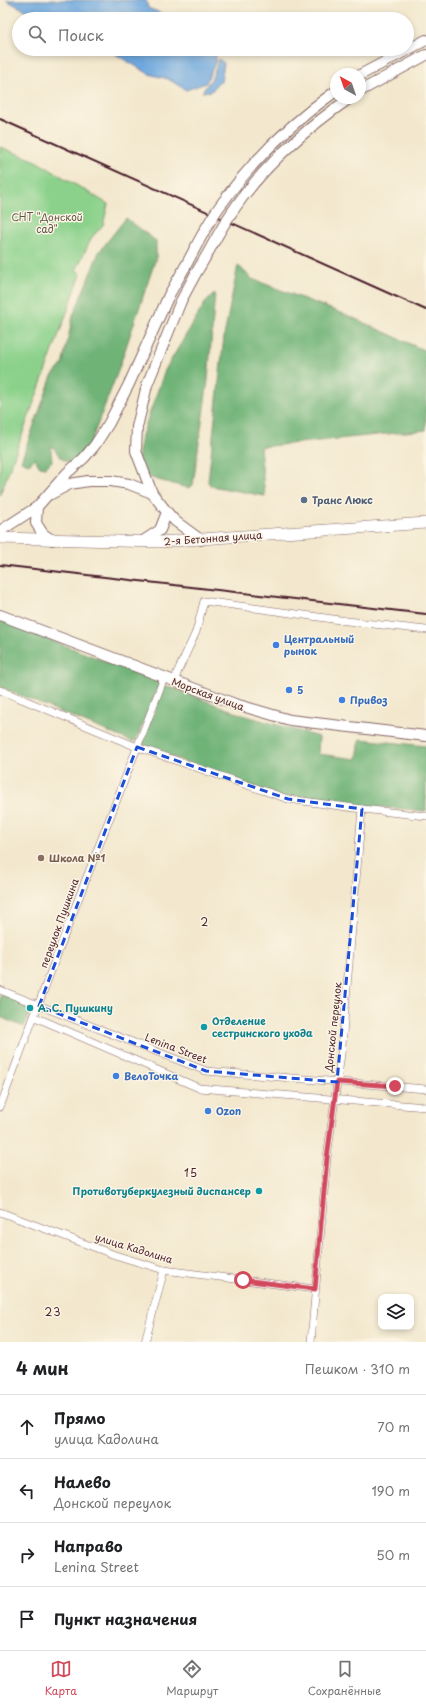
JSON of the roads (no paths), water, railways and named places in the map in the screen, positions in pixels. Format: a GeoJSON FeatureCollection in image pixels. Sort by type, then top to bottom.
{"type":"FeatureCollection","features":[{"type":"Feature","properties":{"kind":"main road"},"geometry":{"type":"LineString","coordinates":[[414,46],[426,40]]}},
{"type":"Feature","properties":{"kind":"main road"},"geometry":{"type":"LineString","coordinates":[[366,88],[426,55]]}},
{"type":"Feature","properties":{"kind":"main road"},"geometry":{"type":"LineString","coordinates":[[366,72],[396,56]]}},
{"type":"Feature","properties":{"kind":"main road"},"geometry":{"type":"LineString","coordinates":[[0,531],[37,507],[67,473],[91,449],[109,423],[129,384],[169,295],[219,207],[244,175],[269,147],[299,119],[330,96]]}},
{"type":"Feature","properties":{"kind":"main road"},"geometry":{"type":"LineString","coordinates":[[201,540],[175,521],[152,493],[136,451],[137,427],[147,385],[181,301],[230,215],[254,183],[278,156],[308,129],[342,104]]}},
{"type":"Feature","properties":{"kind":"main road"},"geometry":{"type":"LineString","coordinates":[[46,497],[70,484],[99,480],[129,484],[152,493]]}},
{"type":"Feature","properties":{"kind":"main road"},"geometry":{"type":"LineString","coordinates":[[37,507],[36,523],[43,534],[52,540]]}},
{"type":"Feature","properties":{"kind":"main road"},"geometry":{"type":"LineString","coordinates":[[143,541],[160,530],[167,512]]}},
{"type":"Feature","properties":{"kind":"main road","name":"2-я Бетонная улица"},"geometry":{"type":"LineString","coordinates":[[0,538],[143,541],[201,540],[426,523]]}},
{"type":"Feature","properties":{"kind":"main road","name":"Морская улица"},"geometry":{"type":"LineString","coordinates":[[0,615],[235,704],[290,720],[426,736]]}},
{"type":"Feature","properties":{"kind":"street"},"geometry":{"type":"LineString","coordinates":[[176,682],[177,673],[196,632],[204,601],[346,621],[426,630]]}},
{"type":"Feature","properties":{"kind":"street","name":"переулок Пушкина"},"geometry":{"type":"LineString","coordinates":[[0,1107],[35,1017],[69,922],[164,678]]}},
{"type":"Feature","properties":{"kind":"street"},"geometry":{"type":"LineString","coordinates":[[0,690],[137,746],[288,799],[426,816]]}},
{"type":"Feature","properties":{"kind":"street","name":"Донской переулок"},"geometry":{"type":"LineString","coordinates":[[311,1342],[327,1158],[342,1046],[362,809]]}},
{"type":"Feature","properties":{"kind":"street","name":"Lenina Street"},"geometry":{"type":"LineString","coordinates":[[0,990],[206,1071],[426,1089]]}},
{"type":"Feature","properties":{"kind":"street"},"geometry":{"type":"LineString","coordinates":[[35,1017],[200,1088],[426,1107]]}},
{"type":"Feature","properties":{"kind":"street","name":"улица Кадолина"},"geometry":{"type":"LineString","coordinates":[[0,1212],[115,1255],[164,1270],[315,1289]]}},
{"type":"Feature","properties":{"kind":"street"},"geometry":{"type":"LineString","coordinates":[[144,1342],[164,1270]]}},
{"type":"Feature","properties":{"kind":"water"},"geometry":{"type":"Polygon","coordinates":[[[6,0],[146,0],[148,8],[158,12],[29,12],[6,0]]]}},
{"type":"Feature","properties":{"kind":"water"},"geometry":{"type":"Polygon","coordinates":[[[119,56],[216,56],[216,61],[206,83],[186,90],[168,79],[149,74],[119,56]]]}},
{"type":"Feature","properties":{"kind":"water"},"geometry":{"type":"Polygon","coordinates":[[[219,59],[224,63],[221,82],[217,83],[212,91],[202,92],[212,78],[219,59]]]}},
{"type":"Feature","properties":{"kind":"railway"},"geometry":{"type":"LineString","coordinates":[[0,119],[426,310]]}},
{"type":"Feature","properties":{"kind":"railway"},"geometry":{"type":"LineString","coordinates":[[0,565],[426,614]]}},
{"type":"Feature","properties":{"kind":"place","name":"Транс Люкс"},"geometry":{"type":"Point","coordinates":[304,500]}},
{"type":"Feature","properties":{"kind":"place","name":"Центральный рынок"},"geometry":{"type":"Point","coordinates":[276,645]}},
{"type":"Feature","properties":{"kind":"place","name":"5"},"geometry":{"type":"Point","coordinates":[289,690]}},
{"type":"Feature","properties":{"kind":"place","name":"Привоз"},"geometry":{"type":"Point","coordinates":[342,700]}},
{"type":"Feature","properties":{"kind":"place","name":"Школа №1"},"geometry":{"type":"Point","coordinates":[41,858]}},
{"type":"Feature","properties":{"kind":"place","name":"А. С. Пушкину"},"geometry":{"type":"Point","coordinates":[30,1008]}},
{"type":"Feature","properties":{"kind":"place","name":"Отделение сестринского ухода"},"geometry":{"type":"Point","coordinates":[204,1027]}},
{"type":"Feature","properties":{"kind":"place","name":"ВелоТочка"},"geometry":{"type":"Point","coordinates":[116,1076]}},
{"type":"Feature","properties":{"kind":"place","name":"Ozon"},"geometry":{"type":"Point","coordinates":[208,1111]}},
{"type":"Feature","properties":{"kind":"place","name":"Противотуберкулезный диспансер"},"geometry":{"type":"Point","coordinates":[259,1191]}},
{"type":"Feature","properties":{"kind":"district","name":"2"},"geometry":{"type":"Point","coordinates":[205,922]}},
{"type":"Feature","properties":{"kind":"district","name":"15"},"geometry":{"type":"Point","coordinates":[191,1173]}},
{"type":"Feature","properties":{"kind":"district","name":"23"},"geometry":{"type":"Point","coordinates":[53,1312]}},
{"type":"Feature","properties":{"kind":"park label","name":"СНТ \"Донской сад\""},"geometry":{"type":"Point","coordinates":[47,222]}}]}
